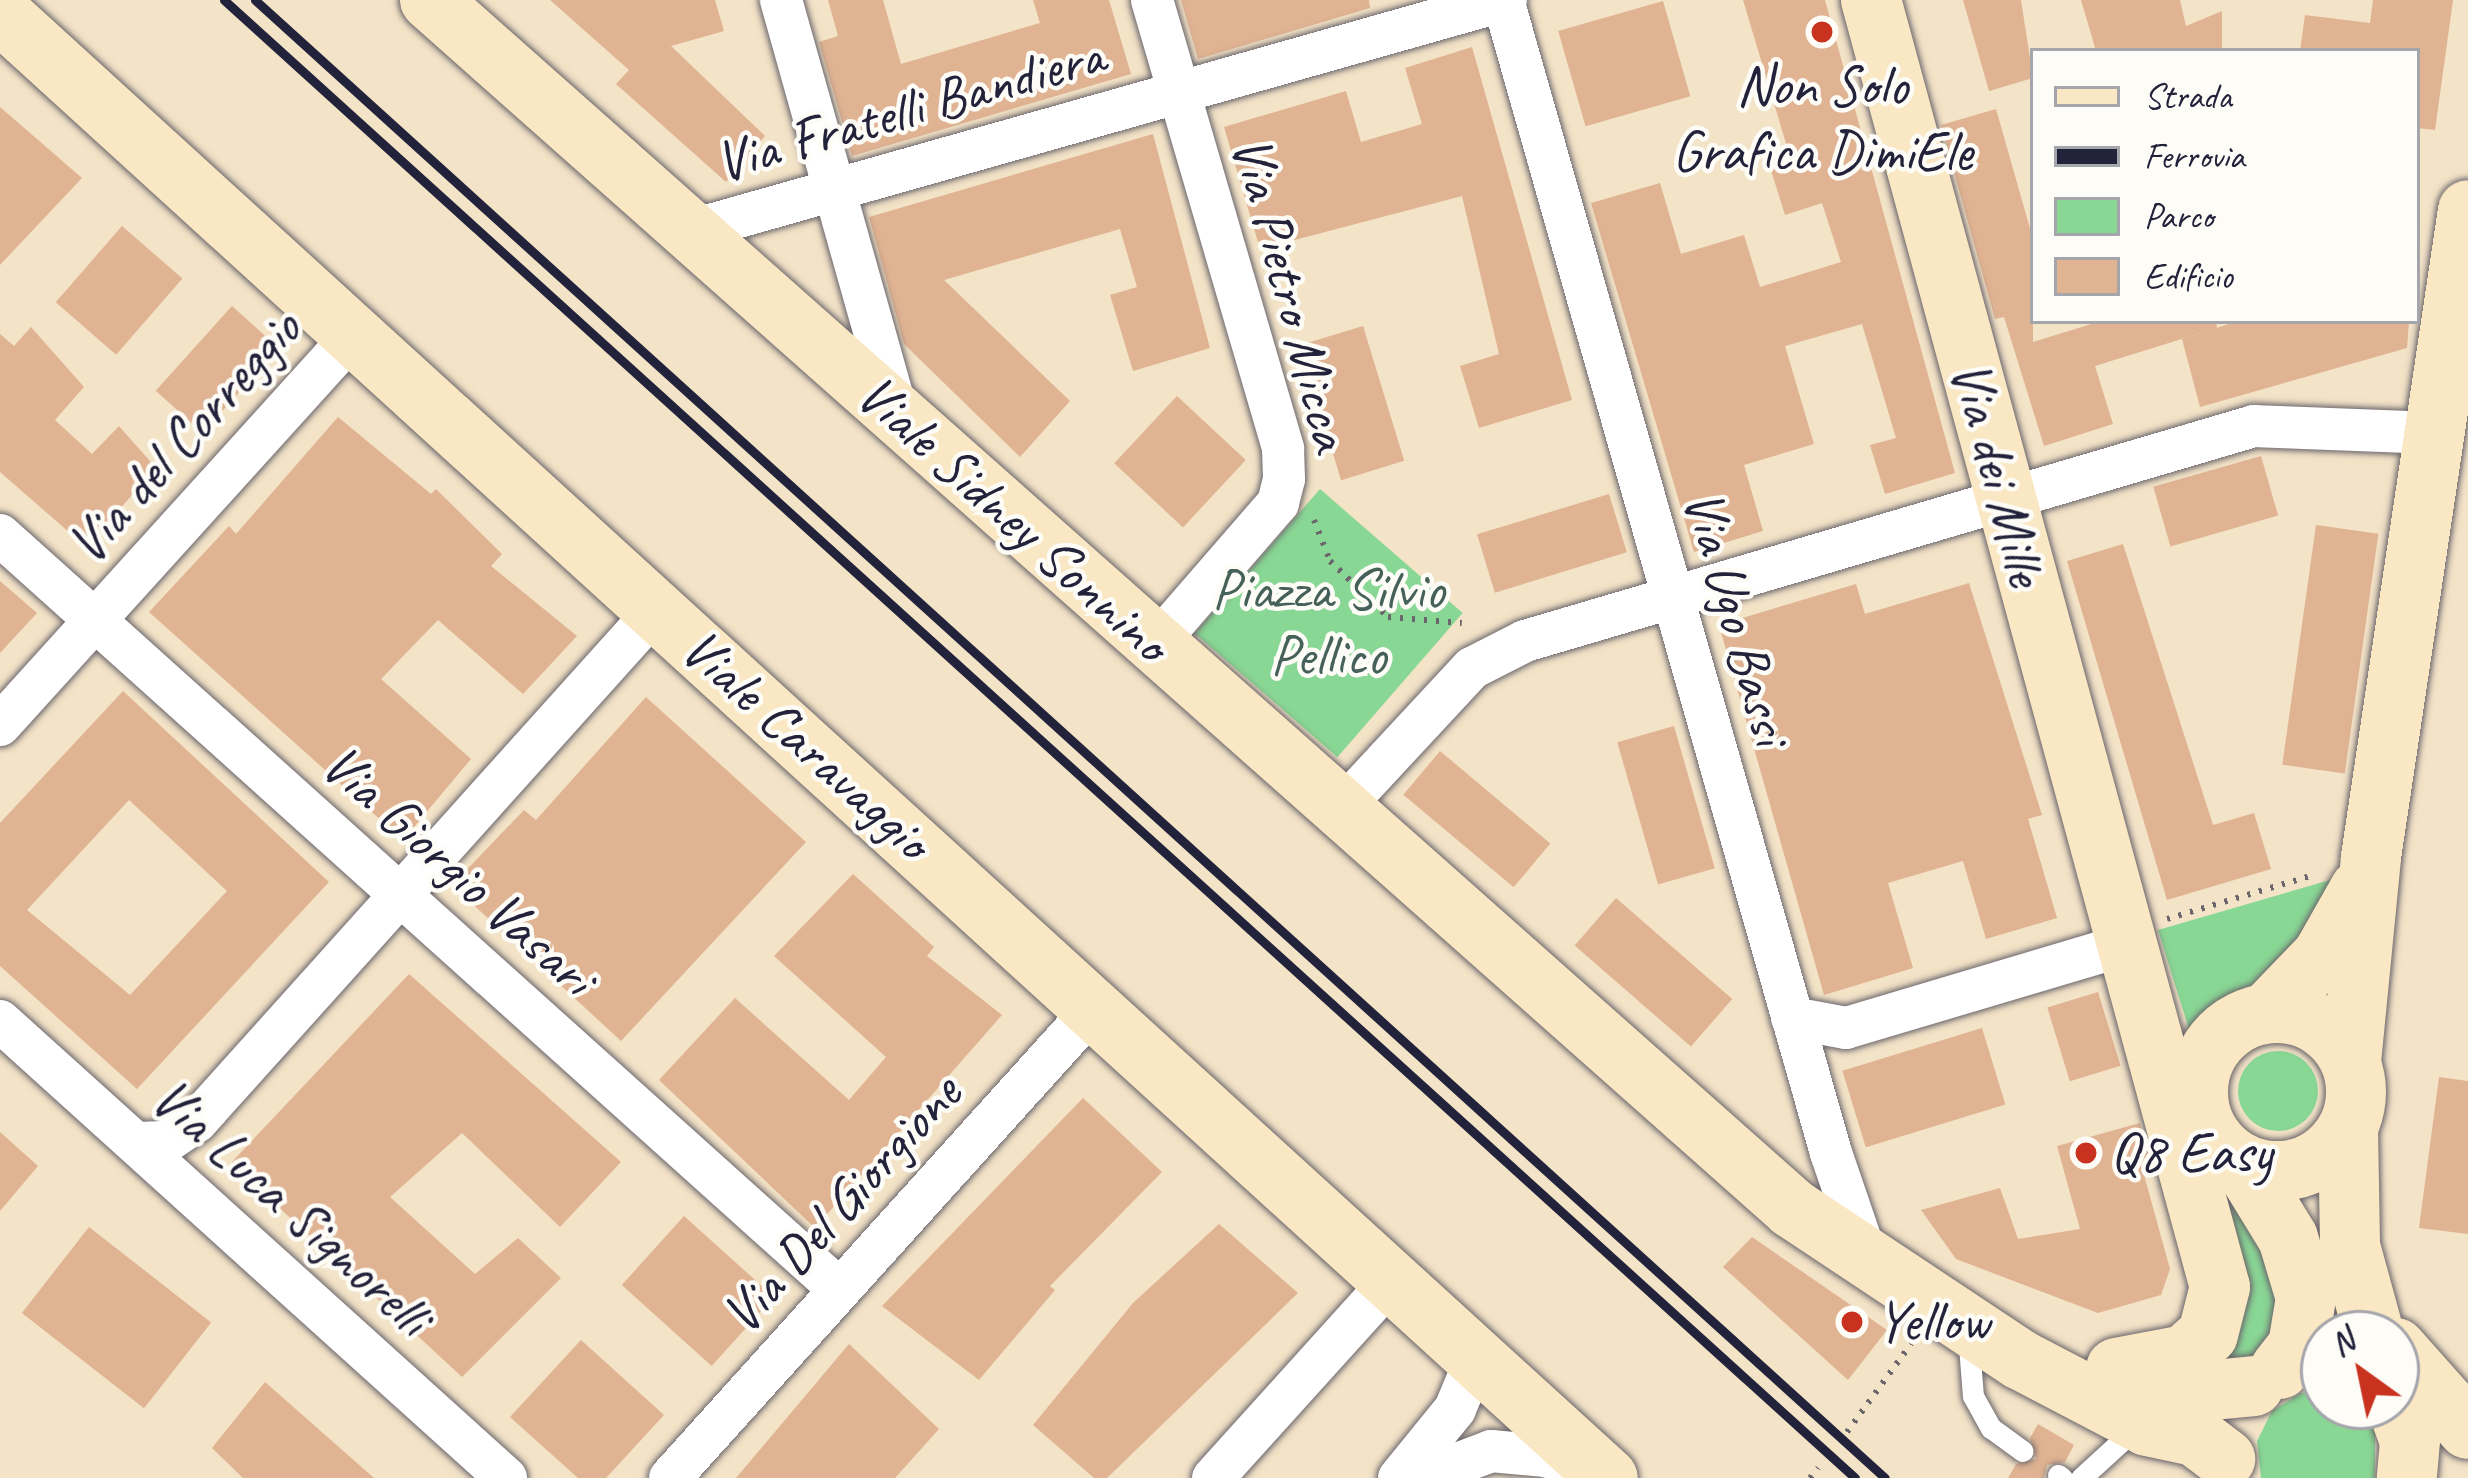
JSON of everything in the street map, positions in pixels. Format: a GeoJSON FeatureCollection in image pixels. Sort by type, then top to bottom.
{"type":"FeatureCollection","features":[{"type":"Feature","properties":{"kind":"street","name":"Viale Sidney Sonnino"},"geometry":{"type":"LineString","coordinates":[[430,0],[1636,1077],[1869,1262],[1938,1323],[2144,1424],[2195,1436],[2212,1472]]}},
{"type":"Feature","properties":{"kind":"street"},"geometry":{"type":"LineString","coordinates":[[781,0],[897,413]]}},
{"type":"Feature","properties":{"kind":"street","name":"Via Pietro Micca"},"geometry":{"type":"LineString","coordinates":[[1152,0],[1283,449],[1283,490],[1155,645]]}},
{"type":"Feature","properties":{"kind":"street","name":"Via Fratelli Bandiera"},"geometry":{"type":"LineString","coordinates":[[689,230],[1504,0]]}},
{"type":"Feature","properties":{"kind":"street","name":"Via Ugo Bassi"},"geometry":{"type":"LineString","coordinates":[[1504,0],[1792,1018],[1869,1262]]}},
{"type":"Feature","properties":{"kind":"street","name":"Via dei Mille"},"geometry":{"type":"LineString","coordinates":[[1871,0],[2127,944],[2199,1075]]}},
{"type":"Feature","properties":{"kind":"street","name":"Viale Caravaggio"},"geometry":{"type":"LineString","coordinates":[[8,36],[356,332],[1478,1354],[1607,1477]]}},
{"type":"Feature","properties":{"kind":"street"},"geometry":{"type":"LineString","coordinates":[[2373,1310],[2350,1246],[2348,1128],[2355,1106],[2351,1062],[2370,864],[2468,210]]}},
{"type":"Feature","properties":{"kind":"street","name":"Via del Correggio"},"geometry":{"type":"LineString","coordinates":[[0,725],[356,332]]}},
{"type":"Feature","properties":{"kind":"street"},"geometry":{"type":"LineString","coordinates":[[1340,810],[1472,668],[1525,641],[2254,426],[2433,433]]}},
{"type":"Feature","properties":{"kind":"street","name":"Via Giorgio Vasari"},"geometry":{"type":"LineString","coordinates":[[0,535],[840,1290]]}},
{"type":"Feature","properties":{"kind":"street"},"geometry":{"type":"LineString","coordinates":[[136,1143],[166,1142],[197,1121],[657,609]]}},
{"type":"Feature","properties":{"kind":"street"},"geometry":{"type":"LineString","coordinates":[[2212,1472],[2228,1427],[2286,1372],[2298,1346],[2306,1298],[2288,1238],[2242,1163],[2211,1136],[2199,1075],[2231,1027],[2267,1013],[2322,956],[2370,864]]}},
{"type":"Feature","properties":{"kind":"street"},"geometry":{"type":"LineString","coordinates":[[1792,1018],[1846,1028],[2127,944],[2220,1287],[2208,1334],[2185,1355],[2116,1368]]}},
{"type":"Feature","properties":{"kind":"street","name":"Via Del Giorgione"},"geometry":{"type":"LineString","coordinates":[[670,1478],[1096,1006]]}},
{"type":"Feature","properties":{"kind":"street"},"geometry":{"type":"LineString","coordinates":[[2267,1013],[2318,1023],[2351,1062]]}},
{"type":"Feature","properties":{"kind":"street","name":"Via Luca Signorelli"},"geometry":{"type":"LineString","coordinates":[[0,1021],[506,1478]]}},
{"type":"Feature","properties":{"kind":"street"},"geometry":{"type":"LineString","coordinates":[[2242,1163],[2266,1170],[2302,1166],[2333,1148],[2348,1128]]}},
{"type":"Feature","properties":{"kind":"street"},"geometry":{"type":"LineString","coordinates":[[1213,1478],[1394,1278]]}},
{"type":"Feature","properties":{"kind":"street","name":"Viale Sidney Sonnino"},"geometry":{"type":"LineString","coordinates":[[1938,1323],[2203,1391],[2286,1372]]}},
{"type":"Feature","properties":{"kind":"street"},"geometry":{"type":"LineString","coordinates":[[1399,1478],[1455,1408],[1478,1354]]}},
{"type":"Feature","properties":{"kind":"street"},"geometry":{"type":"LineString","coordinates":[[2420,1376],[2468,1430]]}},
{"type":"Feature","properties":{"kind":"street"},"geometry":{"type":"LineString","coordinates":[[1420,1478],[1491,1451],[1546,1456],[1607,1477]]}},
{"type":"Feature","properties":{"kind":"lane"},"geometry":{"type":"LineString","coordinates":[[1938,1323],[1990,1428],[2023,1451]]}},
{"type":"Feature","properties":{"kind":"lane"},"geometry":{"type":"LineString","coordinates":[[2081,1478],[2144,1424]]}},
{"type":"Feature","properties":{"kind":"path"},"geometry":{"type":"LineString","coordinates":[[1283,490],[1305,496],[1330,561],[1388,617],[1462,623]]}},
{"type":"Feature","properties":{"kind":"path"},"geometry":{"type":"LineString","coordinates":[[2127,944],[2370,864]]}},
{"type":"Feature","properties":{"kind":"path"},"geometry":{"type":"LineString","coordinates":[[1847,1432],[1938,1323]]}},
{"type":"Feature","properties":{"kind":"path"},"geometry":{"type":"LineString","coordinates":[[1810,1478],[1818,1468]]}},
{"type":"Feature","properties":{"kind":"green space","name":"Piazza Silvio Pellico"},"geometry":{"type":"Polygon","coordinates":[[[1320,489],[1463,613],[1337,757],[1195,633],[1320,489]]]}},
{"type":"Feature","properties":{"kind":"green space"},"geometry":{"type":"Polygon","coordinates":[[[2337,878],[2324,909],[2266,982],[2193,1042],[2158,930],[2337,878]]]}},
{"type":"Feature","properties":{"kind":"green space"},"geometry":{"type":"Polygon","coordinates":[[[2278,1051],[2307,1062],[2318,1091],[2307,1120],[2278,1131],[2249,1120],[2238,1091],[2249,1062],[2278,1051]]]}},
{"type":"Feature","properties":{"kind":"green space"},"geometry":{"type":"Polygon","coordinates":[[[2221,1173],[2289,1305],[2251,1368],[2208,1362],[2221,1173]]]}},
{"type":"Feature","properties":{"kind":"green space"},"geometry":{"type":"Polygon","coordinates":[[[2300,1394],[2300,1430],[2375,1430],[2375,1478],[2261,1478],[2257,1441],[2272,1411],[2300,1394]]]}},
{"type":"Feature","properties":{"kind":"building"},"geometry":{"type":"Polygon","coordinates":[[[550,0],[715,0],[724,31],[671,46],[765,136],[726,182],[616,84],[629,70],[550,0]]]}},
{"type":"Feature","properties":{"kind":"building"},"geometry":{"type":"Polygon","coordinates":[[[828,0],[883,0],[901,64],[1040,23],[1033,0],[1109,0],[1131,74],[852,156],[819,42],[838,36],[828,0]]]}},
{"type":"Feature","properties":{"kind":"building"},"geometry":{"type":"Polygon","coordinates":[[[1181,0],[1369,0],[1370,8],[1198,59],[1181,0]]]}},
{"type":"Feature","properties":{"kind":"building"},"geometry":{"type":"Polygon","coordinates":[[[1743,0],[1825,0],[1955,473],[1885,494],[1870,445],[1896,438],[1862,324],[1785,346],[1814,444],[1744,465],[1763,531],[1694,552],[1591,203],[1660,183],[1681,254],[1744,235],[1760,287],[1841,262],[1822,203],[1785,215],[1770,167],[1791,160],[1743,0]]]}},
{"type":"Feature","properties":{"kind":"building"},"geometry":{"type":"Polygon","coordinates":[[[1963,0],[2021,0],[2030,79],[1989,91],[1963,0]]]}},
{"type":"Feature","properties":{"kind":"building"},"geometry":{"type":"Polygon","coordinates":[[[2081,0],[2180,0],[2186,26],[2222,11],[2222,48],[2095,48],[2081,0]]]}},
{"type":"Feature","properties":{"kind":"building"},"geometry":{"type":"Polygon","coordinates":[[[2373,0],[2453,0],[2435,130],[2420,128],[2420,48],[2300,48],[2305,15],[2370,23],[2373,0]]]}},
{"type":"Feature","properties":{"kind":"building"},"geometry":{"type":"Polygon","coordinates":[[[1663,1],[1690,96],[1586,126],[1558,31],[1663,1]]]}},
{"type":"Feature","properties":{"kind":"building"},"geometry":{"type":"Polygon","coordinates":[[[1472,47],[1572,400],[1479,428],[1460,366],[1499,354],[1462,196],[1260,249],[1224,127],[1346,91],[1361,142],[1422,124],[1405,68],[1472,47]]]}},
{"type":"Feature","properties":{"kind":"building"},"geometry":{"type":"Polygon","coordinates":[[[0,107],[82,178],[0,265],[0,107]]]}},
{"type":"Feature","properties":{"kind":"building"},"geometry":{"type":"Polygon","coordinates":[[[1996,109],[2030,228],[2033,342],[2091,324],[2216,324],[2217,328],[2095,366],[2113,424],[2044,446],[2004,317],[1995,319],[1941,125],[1996,109]]]}},
{"type":"Feature","properties":{"kind":"building"},"geometry":{"type":"Polygon","coordinates":[[[1153,134],[1210,348],[1133,371],[1110,295],[1137,287],[1120,229],[944,280],[1070,401],[1020,457],[904,344],[869,217],[1153,134]]]}},
{"type":"Feature","properties":{"kind":"building"},"geometry":{"type":"Polygon","coordinates":[[[122,226],[182,278],[116,355],[56,302],[122,226]]]}},
{"type":"Feature","properties":{"kind":"building"},"geometry":{"type":"Polygon","coordinates":[[[232,306],[279,348],[203,433],[156,391],[232,306]]]}},
{"type":"Feature","properties":{"kind":"building"},"geometry":{"type":"Polygon","coordinates":[[[2229,324],[2409,324],[2407,348],[2200,407],[2182,339],[2229,324]]]}},
{"type":"Feature","properties":{"kind":"building"},"geometry":{"type":"Polygon","coordinates":[[[1363,326],[1404,461],[1341,480],[1300,345],[1363,326]]]}},
{"type":"Feature","properties":{"kind":"building"},"geometry":{"type":"Polygon","coordinates":[[[31,327],[84,387],[55,420],[92,454],[119,426],[156,468],[86,547],[0,472],[0,334],[14,346],[31,327]]]}},
{"type":"Feature","properties":{"kind":"building"},"geometry":{"type":"Polygon","coordinates":[[[1177,396],[1246,460],[1183,527],[1114,463],[1177,396]]]}},
{"type":"Feature","properties":{"kind":"building"},"geometry":{"type":"Polygon","coordinates":[[[338,417],[431,494],[436,489],[502,554],[491,566],[577,636],[523,694],[438,620],[381,679],[471,759],[403,840],[149,612],[229,526],[236,534],[338,417]]]}},
{"type":"Feature","properties":{"kind":"building"},"geometry":{"type":"Polygon","coordinates":[[[2261,456],[2278,516],[2170,546],[2153,487],[2261,456]]]}},
{"type":"Feature","properties":{"kind":"building"},"geometry":{"type":"Polygon","coordinates":[[[1609,494],[1627,552],[1495,593],[1477,534],[1609,494]]]}},
{"type":"Feature","properties":{"kind":"building"},"geometry":{"type":"Polygon","coordinates":[[[2316,525],[2378,534],[2345,773],[2282,765],[2316,525]]]}},
{"type":"Feature","properties":{"kind":"building"},"geometry":{"type":"Polygon","coordinates":[[[2123,544],[2213,825],[2254,813],[2271,869],[2167,900],[2067,561],[2123,544]]]}},
{"type":"Feature","properties":{"kind":"building"},"geometry":{"type":"Polygon","coordinates":[[[0,581],[37,613],[0,653],[0,581]]]}},
{"type":"Feature","properties":{"kind":"building"},"geometry":{"type":"Polygon","coordinates":[[[1969,583],[2042,815],[2028,819],[2057,918],[1986,939],[1963,861],[1888,883],[1913,968],[1824,995],[1719,625],[1856,584],[1865,614],[1969,583]]]}},
{"type":"Feature","properties":{"kind":"building"},"geometry":{"type":"Polygon","coordinates":[[[123,691],[329,882],[137,1089],[0,966],[0,823],[123,691]],[[129,800],[27,910],[130,995],[227,891],[129,800]]]}},
{"type":"Feature","properties":{"kind":"building"},"geometry":{"type":"Polygon","coordinates":[[[646,697],[806,842],[621,1041],[452,885],[524,810],[536,820],[646,697]]]}},
{"type":"Feature","properties":{"kind":"building"},"geometry":{"type":"Polygon","coordinates":[[[1674,726],[1715,868],[1658,885],[1617,742],[1674,726]]]}},
{"type":"Feature","properties":{"kind":"building"},"geometry":{"type":"Polygon","coordinates":[[[1440,751],[1550,844],[1514,887],[1403,795],[1440,751]]]}},
{"type":"Feature","properties":{"kind":"building"},"geometry":{"type":"Polygon","coordinates":[[[853,874],[934,947],[927,956],[1002,1015],[815,1228],[659,1080],[735,998],[849,1100],[886,1057],[774,956],[853,874]]]}},
{"type":"Feature","properties":{"kind":"building"},"geometry":{"type":"Polygon","coordinates":[[[1616,898],[1732,999],[1691,1047],[1575,946],[1616,898]]]}},
{"type":"Feature","properties":{"kind":"building"},"geometry":{"type":"Polygon","coordinates":[[[409,974],[621,1162],[560,1227],[462,1133],[390,1197],[475,1274],[518,1238],[561,1278],[462,1377],[231,1163],[409,974]]]}},
{"type":"Feature","properties":{"kind":"building"},"geometry":{"type":"Polygon","coordinates":[[[2098,992],[2121,1066],[2070,1081],[2047,1007],[2098,992]]]}},
{"type":"Feature","properties":{"kind":"building"},"geometry":{"type":"Polygon","coordinates":[[[1982,1028],[2005,1105],[1866,1147],[1842,1071],[1982,1028]]]}},
{"type":"Feature","properties":{"kind":"building"},"geometry":{"type":"Polygon","coordinates":[[[2439,1077],[2468,1081],[2468,1234],[2419,1228],[2439,1077]]]}},
{"type":"Feature","properties":{"kind":"building"},"geometry":{"type":"Polygon","coordinates":[[[1083,1098],[1162,1172],[1050,1286],[1055,1290],[979,1380],[882,1306],[1083,1098]]]}},
{"type":"Feature","properties":{"kind":"building"},"geometry":{"type":"Polygon","coordinates":[[[2140,1123],[2150,1162],[2141,1164],[2170,1269],[2161,1295],[2098,1313],[1956,1259],[1921,1210],[2000,1188],[2018,1239],[2080,1229],[2057,1146],[2140,1123]]]}},
{"type":"Feature","properties":{"kind":"building"},"geometry":{"type":"Polygon","coordinates":[[[0,1132],[38,1166],[0,1211],[0,1132]]]}},
{"type":"Feature","properties":{"kind":"building"},"geometry":{"type":"Polygon","coordinates":[[[684,1216],[774,1297],[712,1366],[622,1285],[684,1216]]]}},
{"type":"Feature","properties":{"kind":"building"},"geometry":{"type":"Polygon","coordinates":[[[1219,1224],[1298,1293],[1107,1478],[1094,1478],[1033,1425],[1133,1303],[1219,1224]]]}},
{"type":"Feature","properties":{"kind":"building"},"geometry":{"type":"Polygon","coordinates":[[[89,1227],[211,1322],[144,1408],[22,1313],[89,1227]]]}},
{"type":"Feature","properties":{"kind":"building"},"geometry":{"type":"Polygon","coordinates":[[[1752,1237],[1887,1330],[1848,1380],[1723,1267],[1752,1237]]]}},
{"type":"Feature","properties":{"kind":"building"},"geometry":{"type":"Polygon","coordinates":[[[581,1340],[664,1415],[606,1478],[578,1478],[510,1417],[581,1340]]]}},
{"type":"Feature","properties":{"kind":"building"},"geometry":{"type":"Polygon","coordinates":[[[849,1344],[939,1429],[895,1478],[736,1478],[849,1344]]]}},
{"type":"Feature","properties":{"kind":"building"},"geometry":{"type":"Polygon","coordinates":[[[265,1382],[374,1478],[243,1478],[212,1448],[265,1382]]]}},
{"type":"Feature","properties":{"kind":"building"},"geometry":{"type":"Polygon","coordinates":[[[2038,1424],[2074,1445],[2065,1462],[2047,1465],[2044,1478],[2008,1478],[2016,1464],[2036,1459],[2030,1438],[2038,1424]]]}},
{"type":"Feature","properties":{"kind":"railway"},"geometry":{"type":"LineString","coordinates":[[224,0],[1855,1478]]}},
{"type":"Feature","properties":{"kind":"railway"},"geometry":{"type":"LineString","coordinates":[[255,0],[1885,1478]]}},
{"type":"Feature","properties":{"kind":"place","name":"Non Solo Grafica DimiEle"},"geometry":{"type":"Point","coordinates":[1822,32]}},
{"type":"Feature","properties":{"kind":"place","name":"Q8 Easy"},"geometry":{"type":"Point","coordinates":[2086,1153]}},
{"type":"Feature","properties":{"kind":"place","name":"Yellow"},"geometry":{"type":"Point","coordinates":[1852,1322]}}]}
